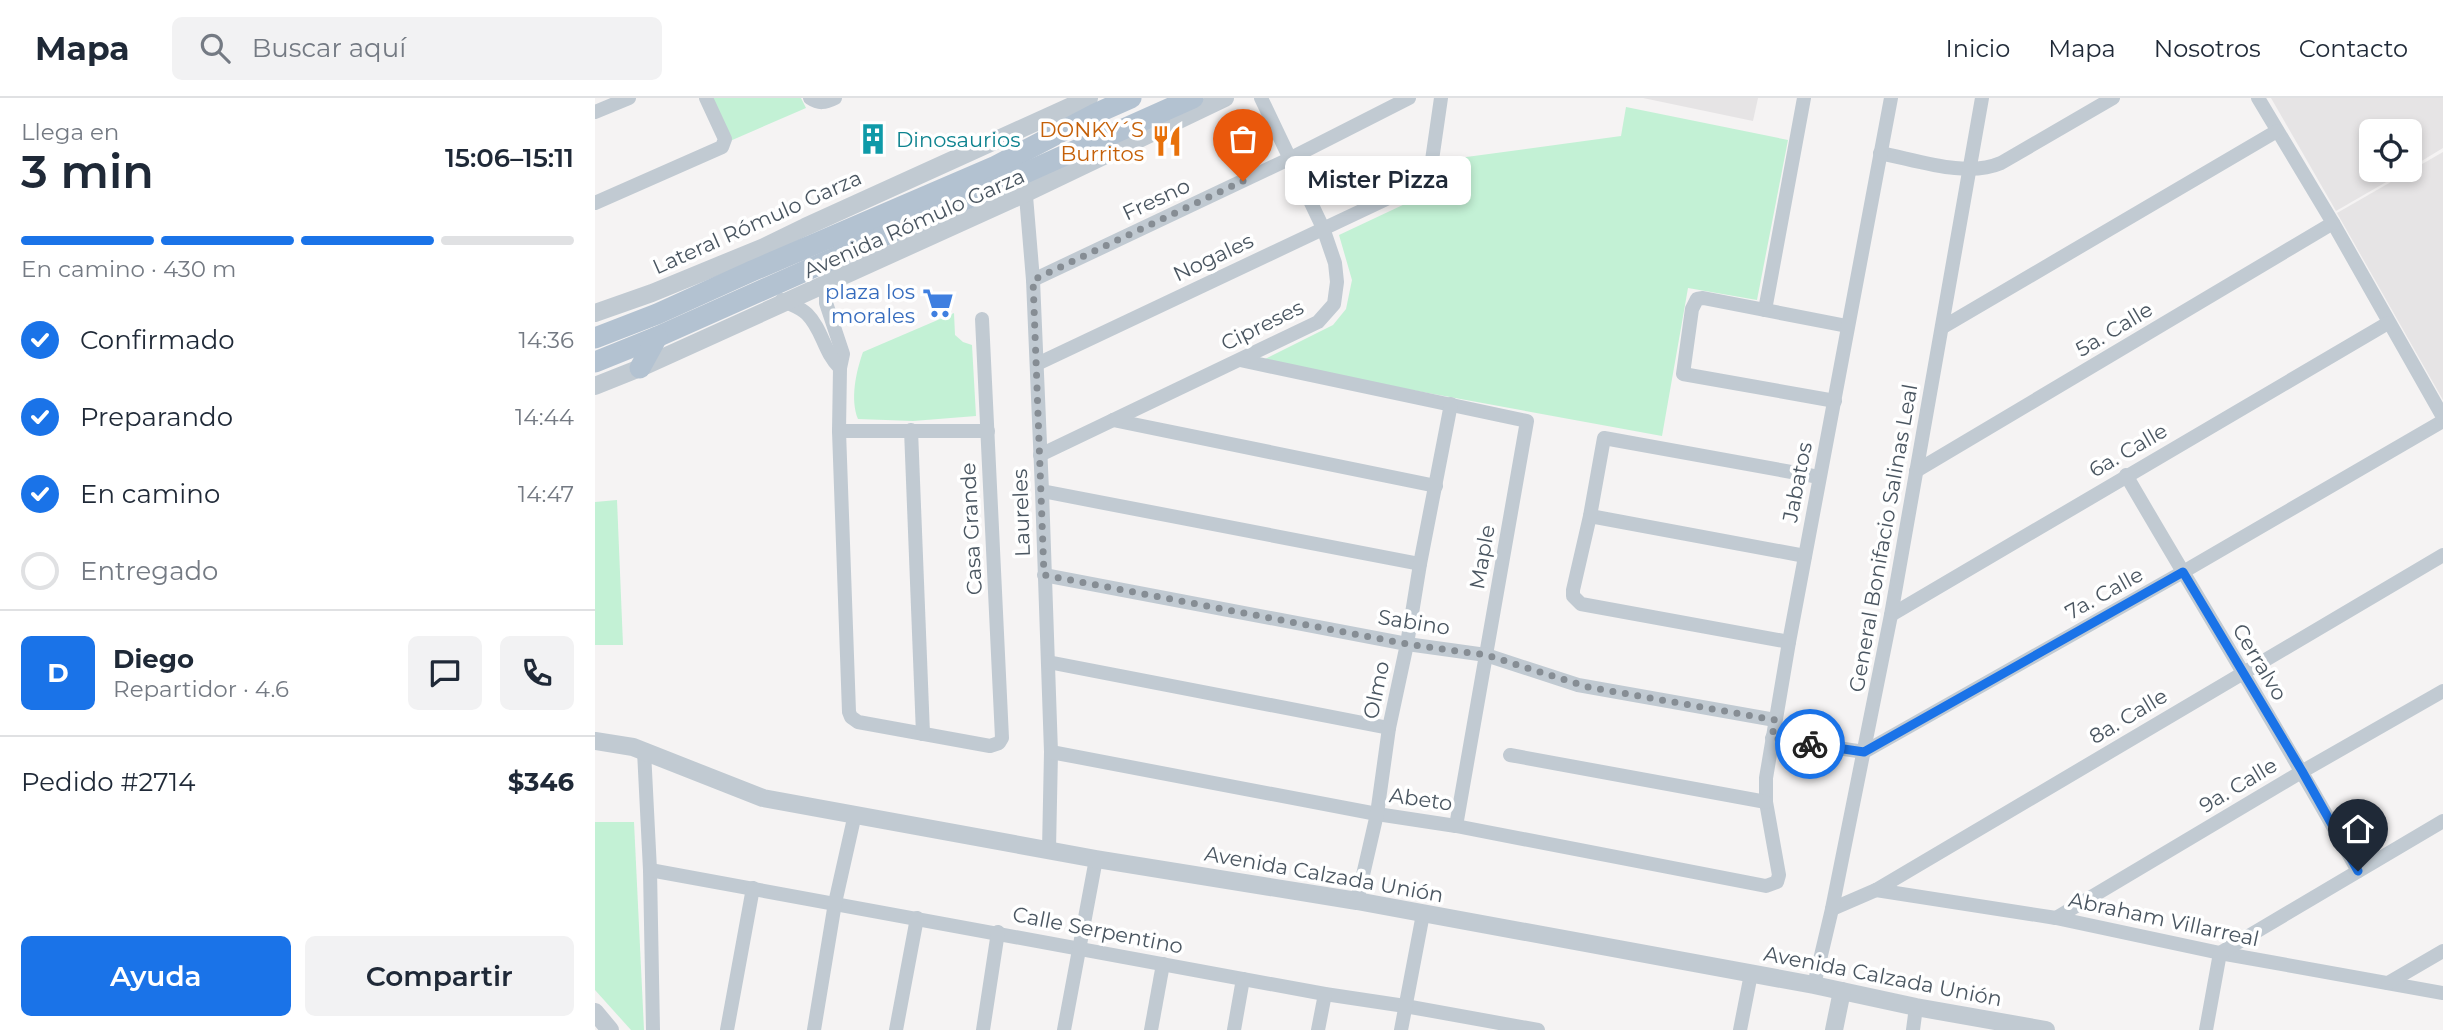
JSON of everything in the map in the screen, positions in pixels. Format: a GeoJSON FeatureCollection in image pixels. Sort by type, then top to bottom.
{"type":"FeatureCollection","features":[{"type":"Feature","properties":{"kind":"main road","name":"Avenida Rómulo Garza"},"geometry":{"type":"LineString","coordinates":[[598,340],[994,167],[1131,98]]}},
{"type":"Feature","properties":{"kind":"main road","name":"Avenida Rómulo Garza"},"geometry":{"type":"LineString","coordinates":[[595,362],[657,337],[835,256],[1025,184],[1201,101]]}},
{"type":"Feature","properties":{"kind":"main road"},"geometry":{"type":"LineString","coordinates":[[752,271],[773,243],[806,248]]}},
{"type":"Feature","properties":{"kind":"main road"},"geometry":{"type":"LineString","coordinates":[[640,369],[657,337]]}},
{"type":"Feature","properties":{"kind":"street"},"geometry":{"type":"LineString","coordinates":[[595,112],[629,98]]}},
{"type":"Feature","properties":{"kind":"street"},"geometry":{"type":"LineString","coordinates":[[595,202],[725,144],[706,98]]}},
{"type":"Feature","properties":{"kind":"street"},"geometry":{"type":"LineString","coordinates":[[810,98],[817,103],[835,98]]}},
{"type":"Feature","properties":{"kind":"street","name":"Lateral Rómulo Garza"},"geometry":{"type":"LineString","coordinates":[[595,313],[652,293],[773,243],[1089,98]]}},
{"type":"Feature","properties":{"kind":"street","name":"Cipreses"},"geometry":{"type":"LineString","coordinates":[[1040,455],[1318,322],[1334,304],[1337,295],[1336,271],[1323,228],[1261,98]]}},
{"type":"Feature","properties":{"kind":"street","name":"Fresno"},"geometry":{"type":"LineString","coordinates":[[1033,280],[1289,159],[1409,98]]}},
{"type":"Feature","properties":{"kind":"street","name":"Nogales"},"geometry":{"type":"LineString","coordinates":[[1037,364],[1427,178],[1430,174],[1441,98]]}},
{"type":"Feature","properties":{"kind":"street"},"geometry":{"type":"LineString","coordinates":[[1765,310],[1804,98]]}},
{"type":"Feature","properties":{"kind":"street","name":"Jabatos"},"geometry":{"type":"LineString","coordinates":[[1779,875],[1766,802],[1766,778],[1819,477],[1891,98]]}},
{"type":"Feature","properties":{"kind":"street","name":"General Bonifacio Salinas Leal"},"geometry":{"type":"LineString","coordinates":[[1814,985],[1832,909],[1891,615],[1982,98]]}},
{"type":"Feature","properties":{"kind":"street"},"geometry":{"type":"LineString","coordinates":[[1880,153],[1968,170],[1986,168],[2001,163],[2113,98]]}},
{"type":"Feature","properties":{"kind":"street"},"geometry":{"type":"LineString","coordinates":[[2258,98],[2333,223],[2443,419]]}},
{"type":"Feature","properties":{"kind":"street"},"geometry":{"type":"LineString","coordinates":[[1943,327],[2277,131]]}},
{"type":"Feature","properties":{"kind":"street"},"geometry":{"type":"LineString","coordinates":[[595,386],[640,369],[826,284],[1025,184]]}},
{"type":"Feature","properties":{"kind":"street","name":"Laureles"},"geometry":{"type":"LineString","coordinates":[[1025,184],[1033,280],[1042,491],[1051,752],[1049,850]]}},
{"type":"Feature","properties":{"kind":"street","name":"5a. Calle"},"geometry":{"type":"LineString","coordinates":[[1916,471],[2333,223]]}},
{"type":"Feature","properties":{"kind":"street"},"geometry":{"type":"LineString","coordinates":[[835,256],[826,284],[826,303],[842,350],[839,431],[849,712],[858,722],[923,734],[911,430]]}},
{"type":"Feature","properties":{"kind":"street"},"geometry":{"type":"LineString","coordinates":[[765,289],[796,306],[812,320],[827,354],[840,368]]}},
{"type":"Feature","properties":{"kind":"street"},"geometry":{"type":"LineString","coordinates":[[1835,401],[1683,374],[1692,309],[1697,299],[1703,298],[1847,326]]}},
{"type":"Feature","properties":{"kind":"street","name":"Casa Grande"},"geometry":{"type":"LineString","coordinates":[[923,734],[990,746],[999,743],[1002,738],[982,318]]}},
{"type":"Feature","properties":{"kind":"street","name":"6a. Calle"},"geometry":{"type":"LineString","coordinates":[[1891,615],[2388,323]]}},
{"type":"Feature","properties":{"kind":"street"},"geometry":{"type":"LineString","coordinates":[[1240,360],[1451,404]]}},
{"type":"Feature","properties":{"kind":"street","name":"Maple"},"geometry":{"type":"LineString","coordinates":[[1451,404],[1527,421],[1456,825]]}},
{"type":"Feature","properties":{"kind":"street","name":"Olmo"},"geometry":{"type":"LineString","coordinates":[[1357,901],[1377,814],[1389,728],[1451,404]]}},
{"type":"Feature","properties":{"kind":"street","name":"7a. Calle"},"geometry":{"type":"LineString","coordinates":[[1864,752],[2183,572],[2443,419]]}},
{"type":"Feature","properties":{"kind":"street"},"geometry":{"type":"LineString","coordinates":[[1113,420],[1436,486]]}},
{"type":"Feature","properties":{"kind":"street"},"geometry":{"type":"LineString","coordinates":[[839,431],[988,431]]}},
{"type":"Feature","properties":{"kind":"street"},"geometry":{"type":"LineString","coordinates":[[1789,642],[1581,604],[1573,596],[1573,590],[1604,438],[1819,477]]}},
{"type":"Feature","properties":{"kind":"street","name":"Cerralvo"},"geometry":{"type":"LineString","coordinates":[[2126,475],[2302,771],[2358,871]]}},
{"type":"Feature","properties":{"kind":"street"},"geometry":{"type":"LineString","coordinates":[[1042,491],[1420,564]]}},
{"type":"Feature","properties":{"kind":"street"},"geometry":{"type":"LineString","coordinates":[[1590,516],[1805,556]]}},
{"type":"Feature","properties":{"kind":"street","name":"8a. Calle"},"geometry":{"type":"LineString","coordinates":[[1832,909],[1875,890],[2443,555]]}},
{"type":"Feature","properties":{"kind":"street","name":"Sabino"},"geometry":{"type":"LineString","coordinates":[[1044,575],[1407,644],[1486,655],[1588,687],[1775,720]]}},
{"type":"Feature","properties":{"kind":"street"},"geometry":{"type":"LineString","coordinates":[[1048,662],[1389,728]]}},
{"type":"Feature","properties":{"kind":"street","name":"9a. Calle"},"geometry":{"type":"LineString","coordinates":[[2056,918],[2302,771],[2443,691]]}},
{"type":"Feature","properties":{"kind":"street"},"geometry":{"type":"LineString","coordinates":[[1772,738],[1864,752]]}},
{"type":"Feature","properties":{"kind":"street","name":"Avenida Calzada Unión"},"geometry":{"type":"LineString","coordinates":[[597,743],[623,744],[754,796],[1096,859],[1357,901],[1814,985],[1990,1025],[2046,1030]]}},
{"type":"Feature","properties":{"kind":"street"},"geometry":{"type":"LineString","coordinates":[[643,751],[650,870],[653,1030]]}},
{"type":"Feature","properties":{"kind":"street","name":"Abeto"},"geometry":{"type":"LineString","coordinates":[[1051,752],[1377,814],[1456,825],[1766,886],[1777,882],[1779,875]]}},
{"type":"Feature","properties":{"kind":"street"},"geometry":{"type":"LineString","coordinates":[[1510,755],[1766,802]]}},
{"type":"Feature","properties":{"kind":"street"},"geometry":{"type":"LineString","coordinates":[[814,1030],[835,903],[855,814]]}},
{"type":"Feature","properties":{"kind":"street"},"geometry":{"type":"LineString","coordinates":[[2206,1030],[2220,953],[2443,821]]}},
{"type":"Feature","properties":{"kind":"street"},"geometry":{"type":"LineString","coordinates":[[1064,1030],[1096,859]]}},
{"type":"Feature","properties":{"kind":"street","name":"Calle Serpentino"},"geometry":{"type":"LineString","coordinates":[[650,870],[1325,994],[1538,1030]]}},
{"type":"Feature","properties":{"kind":"street"},"geometry":{"type":"LineString","coordinates":[[727,1030],[753,888]]}},
{"type":"Feature","properties":{"kind":"street","name":"Abraham Villarreal"},"geometry":{"type":"LineString","coordinates":[[1875,890],[2056,918],[2220,953],[2443,993]]}},
{"type":"Feature","properties":{"kind":"street"},"geometry":{"type":"LineString","coordinates":[[1401,1030],[1423,914]]}},
{"type":"Feature","properties":{"kind":"street"},"geometry":{"type":"LineString","coordinates":[[896,1030],[917,918]]}},
{"type":"Feature","properties":{"kind":"street"},"geometry":{"type":"LineString","coordinates":[[983,1030],[998,932]]}},
{"type":"Feature","properties":{"kind":"street"},"geometry":{"type":"LineString","coordinates":[[2388,983],[2443,951]]}},
{"type":"Feature","properties":{"kind":"street"},"geometry":{"type":"LineString","coordinates":[[1151,1030],[1163,964]]}},
{"type":"Feature","properties":{"kind":"street"},"geometry":{"type":"LineString","coordinates":[[1740,1030],[1751,974]]}},
{"type":"Feature","properties":{"kind":"street"},"geometry":{"type":"LineString","coordinates":[[1234,1030],[1243,979]]}},
{"type":"Feature","properties":{"kind":"street"},"geometry":{"type":"LineString","coordinates":[[1834,1030],[1842,991]]}},
{"type":"Feature","properties":{"kind":"street"},"geometry":{"type":"LineString","coordinates":[[1318,1030],[1325,994]]}},
{"type":"Feature","properties":{"kind":"street"},"geometry":{"type":"LineString","coordinates":[[1913,1030],[1916,1007]]}},
{"type":"Feature","properties":{"kind":"street"},"geometry":{"type":"LineString","coordinates":[[595,1012],[610,1030]]}},
{"type":"Feature","properties":{"kind":"shaded area"},"geometry":{"type":"Polygon","coordinates":[[[1643,98],[1758,98],[1753,121],[1643,98]]]}},
{"type":"Feature","properties":{"kind":"shaded area"},"geometry":{"type":"Polygon","coordinates":[[[2271,98],[2443,98],[2443,148],[2422,161],[2422,119],[2359,119],[2359,182],[2386,182],[2336,211],[2271,98]]]}},
{"type":"Feature","properties":{"kind":"shaded area"},"geometry":{"type":"Polygon","coordinates":[[[2443,152],[2443,400],[2337,213],[2391,182],[2422,182],[2422,164],[2443,152]]]}},
{"type":"Feature","properties":{"kind":"green space"},"geometry":{"type":"Polygon","coordinates":[[[712,98],[801,98],[806,108],[730,141],[712,98]]]}},
{"type":"Feature","properties":{"kind":"green space"},"geometry":{"type":"Polygon","coordinates":[[[1626,107],[1788,140],[1757,300],[1688,288],[1662,436],[1270,364],[1263,360],[1333,325],[1346,309],[1352,280],[1339,235],[1441,187],[1444,160],[1621,136],[1626,107]]]}},
{"type":"Feature","properties":{"kind":"green space"},"geometry":{"type":"Polygon","coordinates":[[[954,313],[955,335],[972,345],[976,416],[913,421],[858,419],[854,403],[855,386],[863,352],[954,313]]]}},
{"type":"Feature","properties":{"kind":"green space"},"geometry":{"type":"Polygon","coordinates":[[[617,500],[623,645],[595,645],[595,502],[617,500]]]}},
{"type":"Feature","properties":{"kind":"green space"},"geometry":{"type":"Polygon","coordinates":[[[595,822],[634,822],[644,1030],[631,1030],[595,990],[595,822]]]}},
{"type":"Feature","properties":{"kind":"way so far"},"geometry":{"type":"LineString","coordinates":[[1243,181],[1033,280],[1044,575],[1407,644],[1486,655],[1578,685],[1775,720],[1772,738],[1810,744]]}},
{"type":"Feature","properties":{"kind":"place","name":"Dinosaurios"},"geometry":{"type":"Point","coordinates":[873,139]}},
{"type":"Feature","properties":{"kind":"place","name":"DONKY´S Burritos"},"geometry":{"type":"Point","coordinates":[1167,141]}},
{"type":"Feature","properties":{"kind":"place","name":"Mister Pizza"},"geometry":{"type":"Point","coordinates":[1243,181]}},
{"type":"Feature","properties":{"kind":"place","name":"plaza los morales"},"geometry":{"type":"Point","coordinates":[938,303]}},
{"type":"Feature","properties":{"kind":"route"},"geometry":{"type":"LineString","coordinates":[[1810,744],[1864,752],[2183,572],[2302,771],[2358,871]]}}]}
